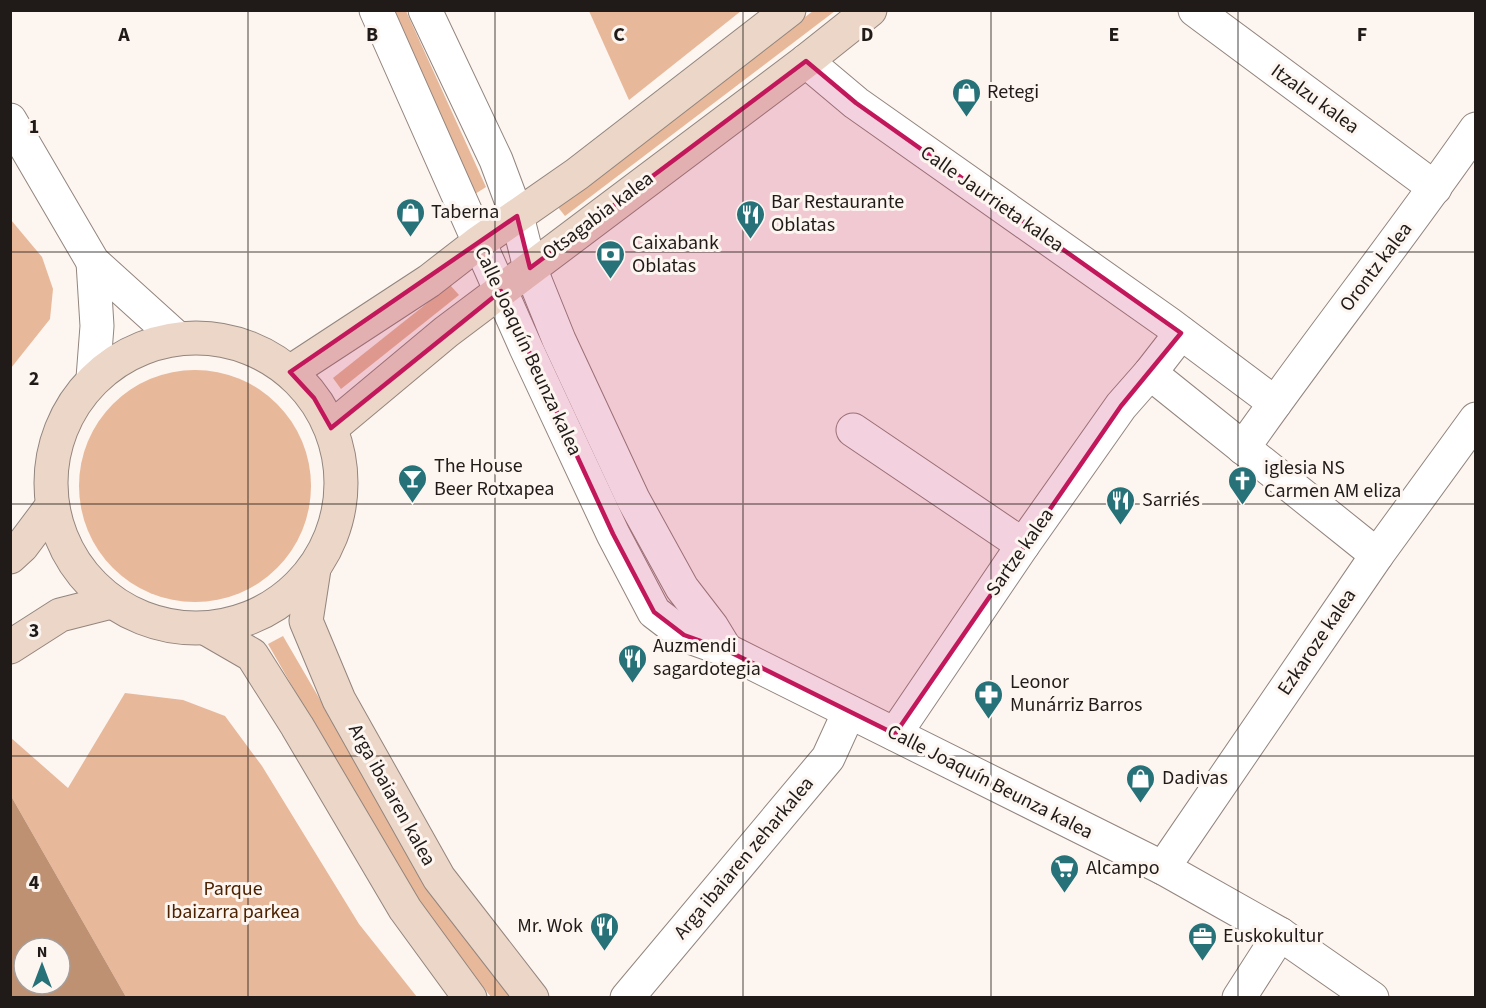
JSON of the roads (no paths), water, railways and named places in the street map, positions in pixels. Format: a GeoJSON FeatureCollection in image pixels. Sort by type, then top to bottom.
{"type":"FeatureCollection","features":[{"type":"Feature","properties":{"kind":"street","name":"Calle Joaquín Beunza kalea"},"geometry":{"type":"LineString","coordinates":[[376,10],[526,348],[613,534],[654,612],[684,635],[726,650],[1163,868],[1280,934],[1372,998]]}},
{"type":"Feature","properties":{"kind":"street","name":"Calle Joaquín Beunza kalea"},"geometry":{"type":"LineString","coordinates":[[425,10],[496,160],[517,216],[530,268],[559,340],[633,499],[682,588],[712,627],[726,650]]}},
{"type":"Feature","properties":{"kind":"street"},"geometry":{"type":"LineString","coordinates":[[290,372],[429,281],[478,243],[577,174],[789,10]]}},
{"type":"Feature","properties":{"kind":"street","name":"Otsagabia kalea"},"geometry":{"type":"LineString","coordinates":[[331,428],[446,332],[806,61],[870,10]]}},
{"type":"Feature","properties":{"kind":"street","name":"Itzalzu kalea"},"geometry":{"type":"LineString","coordinates":[[1195,10],[1435,188]]}},
{"type":"Feature","properties":{"kind":"street","name":"Calle Jaurrieta kalea"},"geometry":{"type":"LineString","coordinates":[[806,61],[856,103],[1181,333],[1275,403]]}},
{"type":"Feature","properties":{"kind":"street"},"geometry":{"type":"LineString","coordinates":[[10,120],[93,262],[177,338]]}},
{"type":"Feature","properties":{"kind":"street","name":"Orontz kalea"},"geometry":{"type":"LineString","coordinates":[[1275,403],[1435,188],[1476,129]]}},
{"type":"Feature","properties":{"kind":"street"},"geometry":{"type":"LineString","coordinates":[[93,262],[97,326],[93,378]]}},
{"type":"Feature","properties":{"kind":"street"},"geometry":{"type":"LineString","coordinates":[[1181,333],[1150,373],[1377,555]]}},
{"type":"Feature","properties":{"kind":"street"},"geometry":{"type":"LineString","coordinates":[[177,338],[218,339],[256,351],[290,372],[314,398],[331,428],[342,476],[336,524],[314,569],[285,598],[248,619],[207,628],[173,627],[141,618],[111,602],[83,575],[63,543],[52,506],[50,468],[59,431],[77,399],[93,378],[138,350],[177,338]]}},
{"type":"Feature","properties":{"kind":"street","name":"Sartze kalea"},"geometry":{"type":"LineString","coordinates":[[895,734],[1023,545],[1121,406],[1150,373]]}},
{"type":"Feature","properties":{"kind":"street"},"geometry":{"type":"LineString","coordinates":[[1244,448],[1275,403]]}},
{"type":"Feature","properties":{"kind":"street","name":"Ezkaroze kalea"},"geometry":{"type":"LineString","coordinates":[[1163,868],[1377,555],[1476,419]]}},
{"type":"Feature","properties":{"kind":"street"},"geometry":{"type":"LineString","coordinates":[[853,430],[1023,545]]}},
{"type":"Feature","properties":{"kind":"street"},"geometry":{"type":"LineString","coordinates":[[10,557],[22,546],[52,506]]}},
{"type":"Feature","properties":{"kind":"street","name":"Arga ibaiaren kalea"},"geometry":{"type":"LineString","coordinates":[[314,569],[306,621],[339,700],[439,878],[532,998]]}},
{"type":"Feature","properties":{"kind":"street"},"geometry":{"type":"LineString","coordinates":[[10,647],[60,615],[111,602]]}},
{"type":"Feature","properties":{"kind":"street"},"geometry":{"type":"LineString","coordinates":[[207,628],[252,655],[297,726],[405,909],[470,998]]}},
{"type":"Feature","properties":{"kind":"street","name":"Arga ibaiaren zeharkalea"},"geometry":{"type":"LineString","coordinates":[[627,998],[828,758],[849,712]]}},
{"type":"Feature","properties":{"kind":"street"},"geometry":{"type":"LineString","coordinates":[[1239,998],[1280,934]]}},
{"type":"Feature","properties":{"kind":"place","name":"Retegi"},"geometry":{"type":"Point","coordinates":[966,118]}},
{"type":"Feature","properties":{"kind":"place","name":"Taberna"},"geometry":{"type":"Point","coordinates":[410,238]}},
{"type":"Feature","properties":{"kind":"place","name":"Bar Restaurante Oblatas"},"geometry":{"type":"Point","coordinates":[750,240]}},
{"type":"Feature","properties":{"kind":"place","name":"Caixabank Oblatas"},"geometry":{"type":"Point","coordinates":[611,280]}},
{"type":"Feature","properties":{"kind":"place","name":"The House Beer Rotxapea"},"geometry":{"type":"Point","coordinates":[413,504]}},
{"type":"Feature","properties":{"kind":"place","name":"iglesia NS Carmen AM eliza"},"geometry":{"type":"Point","coordinates":[1243,506]}},
{"type":"Feature","properties":{"kind":"place","name":"Sarriés"},"geometry":{"type":"Point","coordinates":[1121,526]}},
{"type":"Feature","properties":{"kind":"place","name":"Auzmendi sagardotegia"},"geometry":{"type":"Point","coordinates":[632,684]}},
{"type":"Feature","properties":{"kind":"place","name":"Leonor Munárriz Barros"},"geometry":{"type":"Point","coordinates":[989,720]}},
{"type":"Feature","properties":{"kind":"place","name":"Dadivas"},"geometry":{"type":"Point","coordinates":[1141,804]}},
{"type":"Feature","properties":{"kind":"place","name":"Alcampo"},"geometry":{"type":"Point","coordinates":[1065,894]}},
{"type":"Feature","properties":{"kind":"place","name":"Mr. Wok"},"geometry":{"type":"Point","coordinates":[604,952]}},
{"type":"Feature","properties":{"kind":"place","name":"Euskokultur"},"geometry":{"type":"Point","coordinates":[1202,962]}},
{"type":"Feature","properties":{"kind":"park label","name":"Parque Ibaizarra parkea"},"geometry":{"type":"Point","coordinates":[233,900]}}]}
